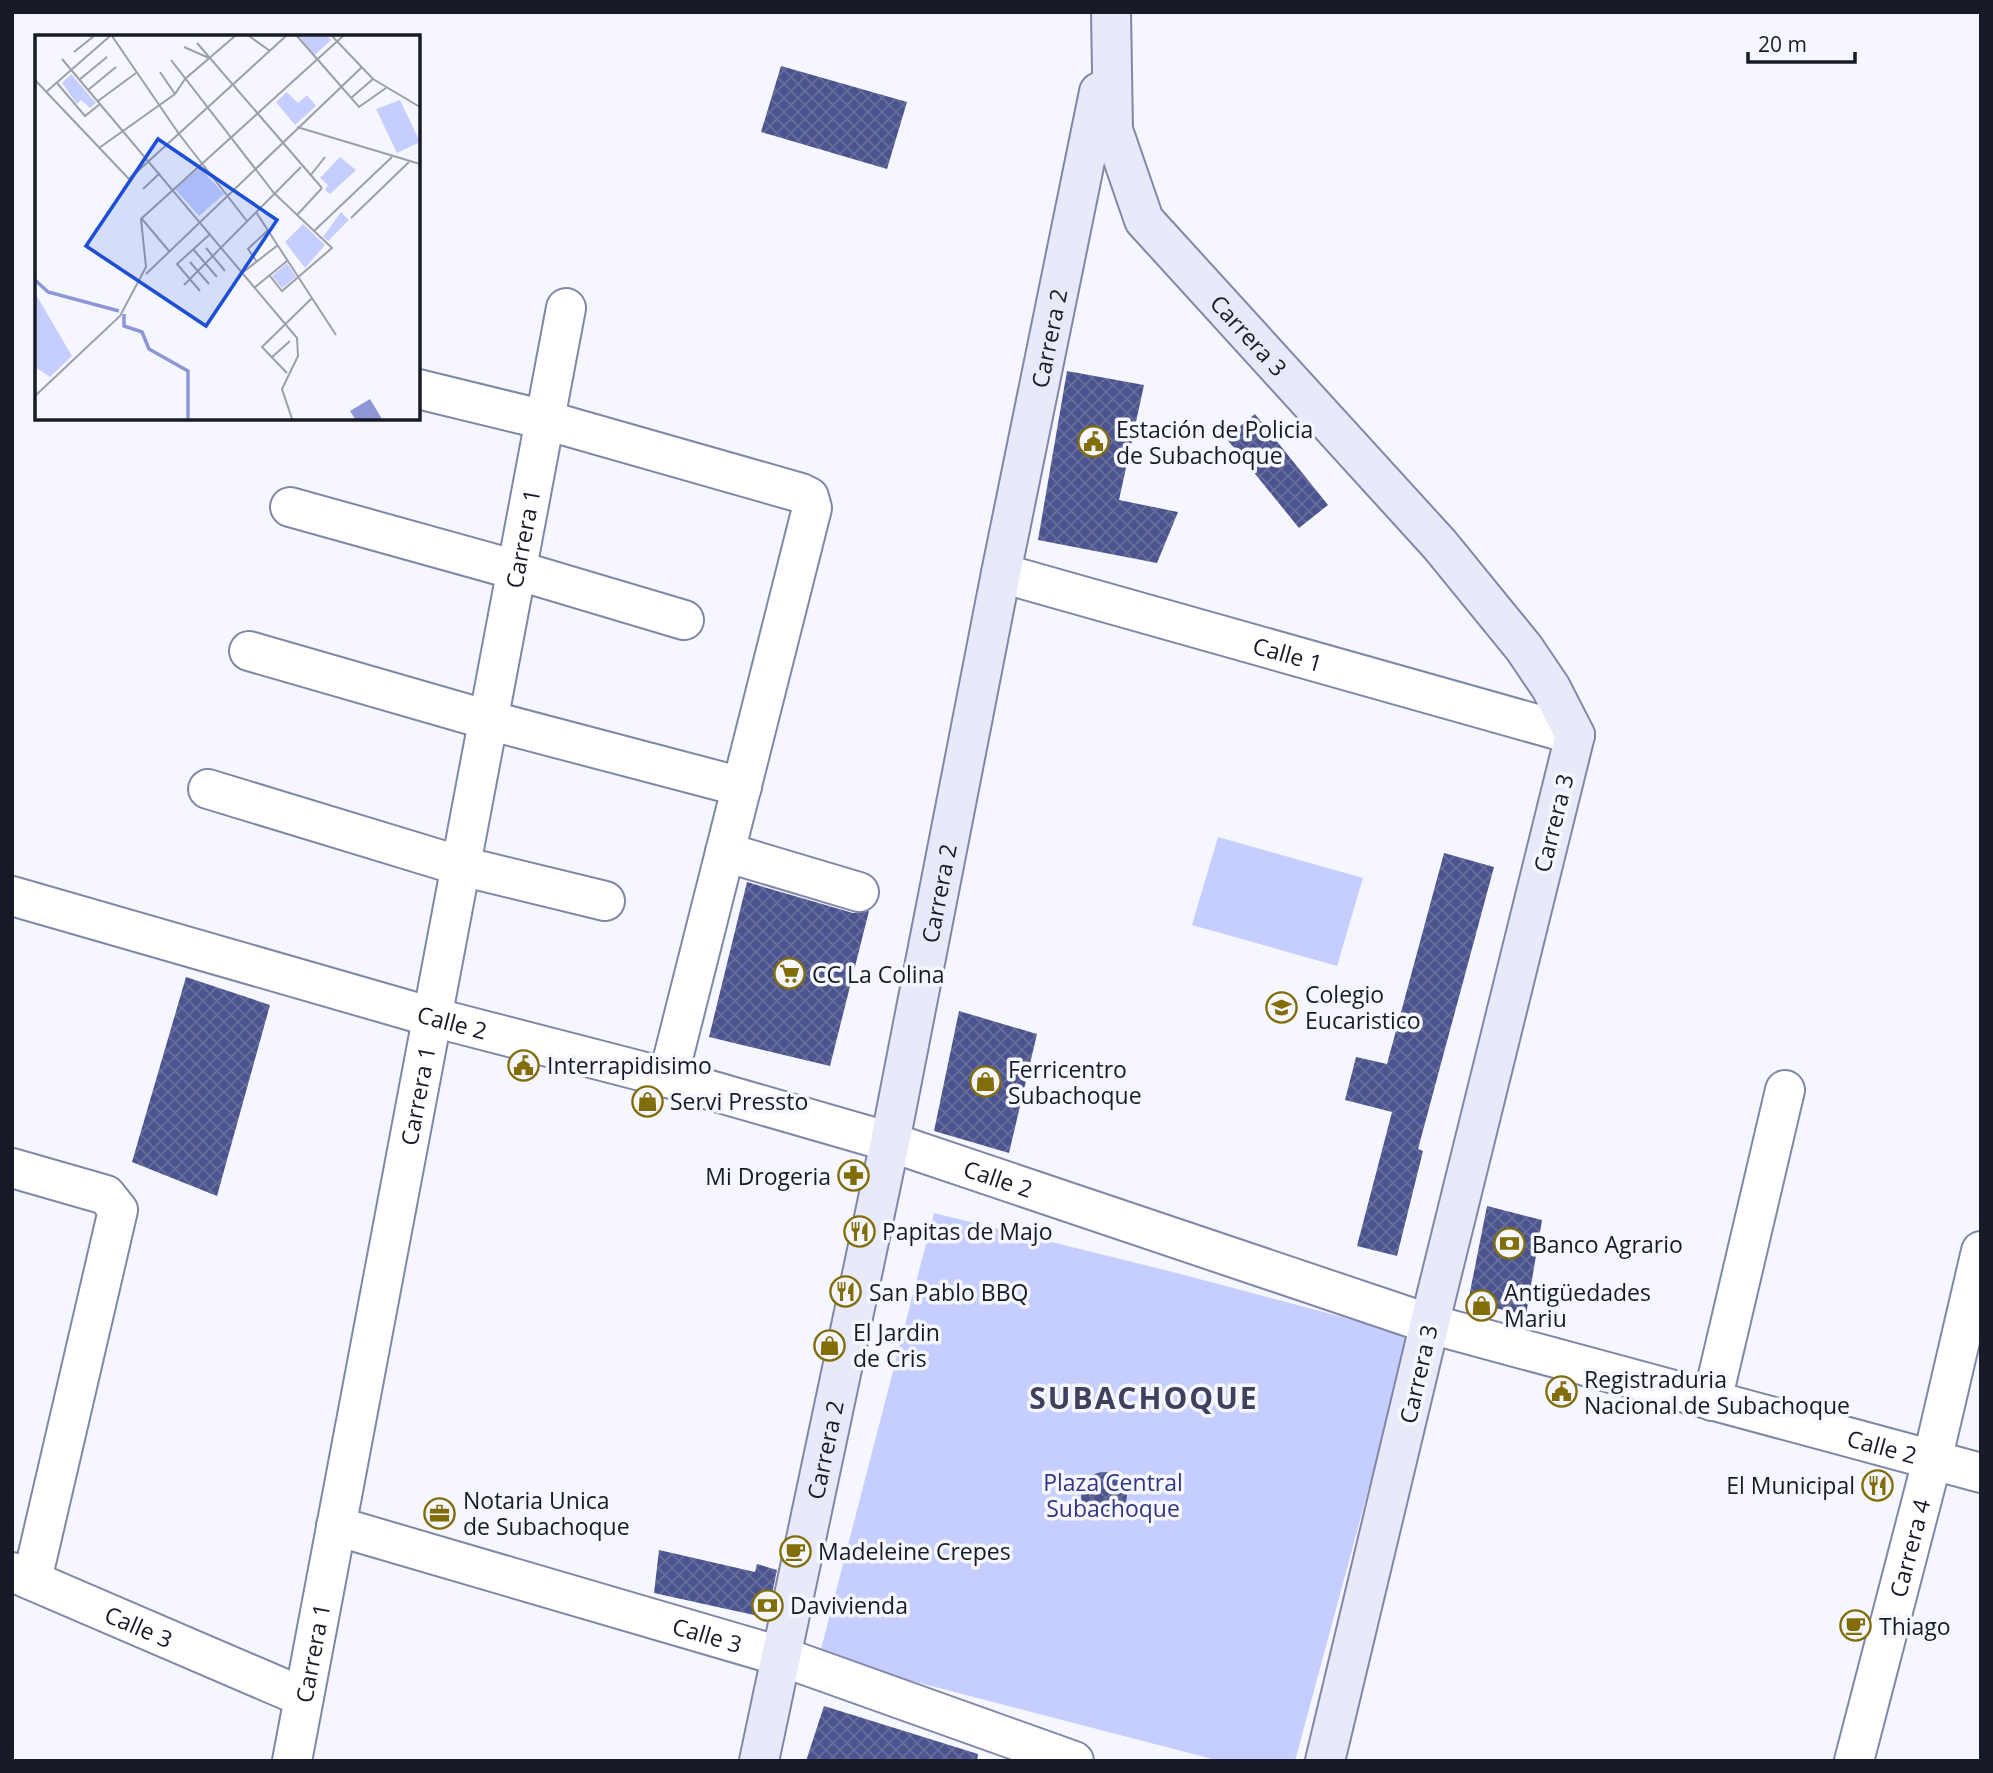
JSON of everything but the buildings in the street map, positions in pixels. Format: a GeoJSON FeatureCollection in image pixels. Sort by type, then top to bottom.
{"type":"FeatureCollection","features":[{"type":"Feature","properties":{"kind":"street","name":"Carrera 2"},"geometry":{"type":"LineString","coordinates":[[759,1761],[890,1142],[1112,18]]}},
{"type":"Feature","properties":{"kind":"street","name":"Carrera 3"},"geometry":{"type":"LineString","coordinates":[[1112,18],[1113,130],[1144,220],[1440,545],[1524,648],[1551,688],[1575,735],[1325,1761]]}},
{"type":"Feature","properties":{"kind":"street"},"geometry":{"type":"LineString","coordinates":[[1075,209],[1092,204],[1116,208],[1144,220]]}},
{"type":"Feature","properties":{"kind":"street","name":"Carrera 1"},"geometry":{"type":"LineString","coordinates":[[292,1761],[566,308]]}},
{"type":"Feature","properties":{"kind":"street"},"geometry":{"type":"LineString","coordinates":[[420,390],[545,421],[800,493],[809,498],[812,508],[668,1078]]}},
{"type":"Feature","properties":{"kind":"street"},"geometry":{"type":"LineString","coordinates":[[290,507],[684,620]]}},
{"type":"Feature","properties":{"kind":"street","name":"Calle 1"},"geometry":{"type":"LineString","coordinates":[[1001,573],[1575,735]]}},
{"type":"Feature","properties":{"kind":"street"},"geometry":{"type":"LineString","coordinates":[[250,651],[488,720],[742,787]]}},
{"type":"Feature","properties":{"kind":"street"},"geometry":{"type":"LineString","coordinates":[[208,789],[461,866],[605,901]]}},
{"type":"Feature","properties":{"kind":"street"},"geometry":{"type":"LineString","coordinates":[[725,852],[859,892]]}},
{"type":"Feature","properties":{"kind":"street","name":"Calle 2"},"geometry":{"type":"LineString","coordinates":[[12,896],[432,1017],[668,1078],[890,1142],[1430,1324],[1981,1473]]}},
{"type":"Feature","properties":{"kind":"street"},"geometry":{"type":"LineString","coordinates":[[1712,1401],[1785,1090]]}},
{"type":"Feature","properties":{"kind":"street"},"geometry":{"type":"LineString","coordinates":[[12,1168],[106,1195],[118,1210],[22,1576]]}},
{"type":"Feature","properties":{"kind":"street","name":"Carrera 4"},"geometry":{"type":"LineString","coordinates":[[1854,1761],[1932,1461],[1981,1251]]}},
{"type":"Feature","properties":{"kind":"street","name":"Calle 3"},"geometry":{"type":"LineString","coordinates":[[336,1526],[780,1656],[1074,1761]]}},
{"type":"Feature","properties":{"kind":"street","name":"Calle 3"},"geometry":{"type":"LineString","coordinates":[[22,1576],[303,1697]]}},
{"type":"Feature","properties":{"kind":"green space"},"geometry":{"type":"Polygon","coordinates":[[[1218,837],[1363,878],[1337,966],[1192,925],[1218,837]]]}},
{"type":"Feature","properties":{"kind":"green space","name":"Plaza Central Subachoque"},"geometry":{"type":"Polygon","coordinates":[[[934,1213],[1169,1271],[1410,1335],[1295,1761],[1220,1761],[819,1657],[934,1213]]]}},
{"type":"Feature","properties":{"kind":"place","name":"Estación de Policia de Subachoque"},"geometry":{"type":"Point","coordinates":[1093,442]}},
{"type":"Feature","properties":{"kind":"place","name":"CC La Colina"},"geometry":{"type":"Point","coordinates":[789,974]}},
{"type":"Feature","properties":{"kind":"place","name":"Colegio Eucaristico"},"geometry":{"type":"Point","coordinates":[1282,1007]}},
{"type":"Feature","properties":{"kind":"place","name":"Interrapidisimo"},"geometry":{"type":"Point","coordinates":[524,1065]}},
{"type":"Feature","properties":{"kind":"place","name":"Ferricentro Subachoque"},"geometry":{"type":"Point","coordinates":[985,1082]}},
{"type":"Feature","properties":{"kind":"place","name":"Servi Pressto"},"geometry":{"type":"Point","coordinates":[647,1101]}},
{"type":"Feature","properties":{"kind":"place","name":"Mi Drogeria"},"geometry":{"type":"Point","coordinates":[854,1176]}},
{"type":"Feature","properties":{"kind":"place","name":"Papitas de Majo"},"geometry":{"type":"Point","coordinates":[859,1231]}},
{"type":"Feature","properties":{"kind":"place","name":"Banco Agrario"},"geometry":{"type":"Point","coordinates":[1509,1244]}},
{"type":"Feature","properties":{"kind":"place","name":"San Pablo BBQ"},"geometry":{"type":"Point","coordinates":[846,1292]}},
{"type":"Feature","properties":{"kind":"place","name":"Antigüedades Mariu"},"geometry":{"type":"Point","coordinates":[1481,1305]}},
{"type":"Feature","properties":{"kind":"place","name":"El Jardin de Cris"},"geometry":{"type":"Point","coordinates":[830,1345]}},
{"type":"Feature","properties":{"kind":"place","name":"Registraduria Nacional de Subachoque"},"geometry":{"type":"Point","coordinates":[1561,1392]}},
{"type":"Feature","properties":{"kind":"place","name":"El Municipal"},"geometry":{"type":"Point","coordinates":[1878,1485]}},
{"type":"Feature","properties":{"kind":"place","name":"Notaria Unica de Subachoque"},"geometry":{"type":"Point","coordinates":[440,1513]}},
{"type":"Feature","properties":{"kind":"place","name":"Madeleine Crepes"},"geometry":{"type":"Point","coordinates":[795,1551]}},
{"type":"Feature","properties":{"kind":"place","name":"Davivienda"},"geometry":{"type":"Point","coordinates":[767,1605]}},
{"type":"Feature","properties":{"kind":"place","name":"Thiago"},"geometry":{"type":"Point","coordinates":[1856,1626]}},
{"type":"Feature","properties":{"kind":"district","name":"SUBACHOQUE"},"geometry":{"type":"Point","coordinates":[1144,1397]}}]}
